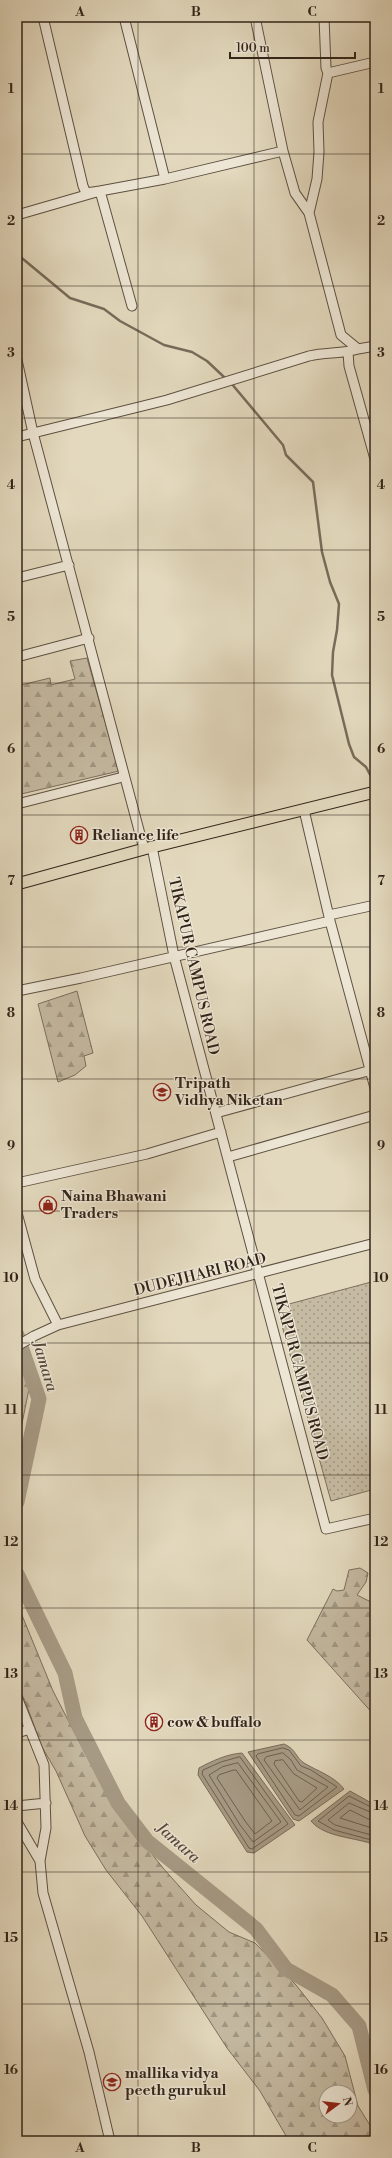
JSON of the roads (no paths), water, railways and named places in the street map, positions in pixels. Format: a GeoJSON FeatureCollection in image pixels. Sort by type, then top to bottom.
{"type":"FeatureCollection","features":[{"type":"Feature","properties":{"kind":"main road"},"geometry":{"type":"LineString","coordinates":[[17,884],[148,848],[375,792]]}},
{"type":"Feature","properties":{"kind":"street"},"geometry":{"type":"LineString","coordinates":[[43,17],[83,186],[86,193],[165,179],[283,150]]}},
{"type":"Feature","properties":{"kind":"street"},"geometry":{"type":"LineString","coordinates":[[124,17],[165,179]]}},
{"type":"Feature","properties":{"kind":"street"},"geometry":{"type":"LineString","coordinates":[[255,17],[283,150],[295,193],[309,213],[341,335],[358,349]]}},
{"type":"Feature","properties":{"kind":"street"},"geometry":{"type":"LineString","coordinates":[[309,213],[317,179],[319,152],[318,122],[328,73],[326,68],[324,17]]}},
{"type":"Feature","properties":{"kind":"street"},"geometry":{"type":"LineString","coordinates":[[328,73],[375,62]]}},
{"type":"Feature","properties":{"kind":"street"},"geometry":{"type":"LineString","coordinates":[[17,215],[100,191]]}},
{"type":"Feature","properties":{"kind":"street"},"geometry":{"type":"LineString","coordinates":[[100,191],[132,306]]}},
{"type":"Feature","properties":{"kind":"street"},"geometry":{"type":"LineString","coordinates":[[17,438],[167,400],[309,356],[325,352],[348,352],[375,346]]}},
{"type":"Feature","properties":{"kind":"street"},"geometry":{"type":"LineString","coordinates":[[348,352],[349,366],[375,459]]}},
{"type":"Feature","properties":{"kind":"street","name":"TIKAPUR CAMPUS ROAD"},"geometry":{"type":"LineString","coordinates":[[17,360],[33,433],[148,848],[174,956],[260,1274],[326,1529],[375,1518]]}},
{"type":"Feature","properties":{"kind":"street"},"geometry":{"type":"LineString","coordinates":[[17,578],[69,565]]}},
{"type":"Feature","properties":{"kind":"street"},"geometry":{"type":"LineString","coordinates":[[17,657],[89,638]]}},
{"type":"Feature","properties":{"kind":"street"},"geometry":{"type":"LineString","coordinates":[[17,804],[119,778]]}},
{"type":"Feature","properties":{"kind":"street"},"geometry":{"type":"LineString","coordinates":[[304,810],[329,918],[372,1070],[375,1088]]}},
{"type":"Feature","properties":{"kind":"street"},"geometry":{"type":"LineString","coordinates":[[17,991],[81,978],[174,956],[329,918],[375,905]]}},
{"type":"Feature","properties":{"kind":"street"},"geometry":{"type":"LineString","coordinates":[[216,1113],[372,1070]]}},
{"type":"Feature","properties":{"kind":"street"},"geometry":{"type":"LineString","coordinates":[[228,1157],[375,1116]]}},
{"type":"Feature","properties":{"kind":"street"},"geometry":{"type":"LineString","coordinates":[[17,1183],[147,1154],[221,1132]]}},
{"type":"Feature","properties":{"kind":"street"},"geometry":{"type":"LineString","coordinates":[[17,1213],[35,1279],[58,1325]]}},
{"type":"Feature","properties":{"kind":"street","name":"DUDEJHARI ROAD"},"geometry":{"type":"LineString","coordinates":[[17,1346],[58,1325],[260,1274],[375,1243]]}},
{"type":"Feature","properties":{"kind":"street"},"geometry":{"type":"LineString","coordinates":[[17,1697],[44,1765],[46,1828],[40,1861],[43,1894],[89,2052],[110,2141]]}},
{"type":"Feature","properties":{"kind":"street"},"geometry":{"type":"LineString","coordinates":[[17,1733],[30,1729]]}},
{"type":"Feature","properties":{"kind":"street"},"geometry":{"type":"LineString","coordinates":[[17,1806],[46,1803]]}},
{"type":"Feature","properties":{"kind":"street"},"geometry":{"type":"LineString","coordinates":[[17,1822],[40,1861]]}},
{"type":"Feature","properties":{"kind":"water"},"geometry":{"type":"Polygon","coordinates":[[[284,1744],[291,1748],[304,1763],[330,1777],[344,1789],[299,1821],[293,1819],[248,1752],[284,1744]]]}},
{"type":"Feature","properties":{"kind":"water"},"geometry":{"type":"Polygon","coordinates":[[[242,1753],[295,1825],[254,1853],[247,1852],[198,1775],[199,1768],[214,1760],[225,1756],[242,1753]]]}},
{"type":"Feature","properties":{"kind":"water"},"geometry":{"type":"Polygon","coordinates":[[[350,1791],[375,1805],[375,1845],[324,1831],[311,1821],[350,1791]]]}},
{"type":"Feature","properties":{"kind":"waterway"},"geometry":{"type":"LineString","coordinates":[[17,254],[70,298],[104,309],[120,321],[164,345],[192,352],[207,361],[224,377]]}},
{"type":"Feature","properties":{"kind":"waterway"},"geometry":{"type":"LineString","coordinates":[[231,383],[283,445],[286,455],[313,482],[322,552],[330,582],[339,604],[337,630],[333,652],[332,675],[349,744],[354,757],[366,767],[375,784]]}},
{"type":"Feature","properties":{"kind":"waterway","name":"Jamara"},"geometry":{"type":"LineString","coordinates":[[17,1335],[39,1399],[17,1502]]}},
{"type":"Feature","properties":{"kind":"waterway","name":"Jamara"},"geometry":{"type":"LineString","coordinates":[[17,1574],[65,1673],[75,1718],[118,1803],[147,1841],[256,1929],[286,1969],[332,1995],[359,2026],[375,2090]]}},
{"type":"Feature","properties":{"kind":"place","name":"Reliance life"},"geometry":{"type":"Point","coordinates":[79,835]}},
{"type":"Feature","properties":{"kind":"place","name":"Tripath Vidhya Niketan"},"geometry":{"type":"Point","coordinates":[162,1092]}},
{"type":"Feature","properties":{"kind":"place","name":"Naina Bhawani Traders"},"geometry":{"type":"Point","coordinates":[48,1205]}},
{"type":"Feature","properties":{"kind":"place","name":"cow & buffalo"},"geometry":{"type":"Point","coordinates":[154,1722]}},
{"type":"Feature","properties":{"kind":"place","name":"mallika vidya peeth gurukul"},"geometry":{"type":"Point","coordinates":[112,2082]}}]}
